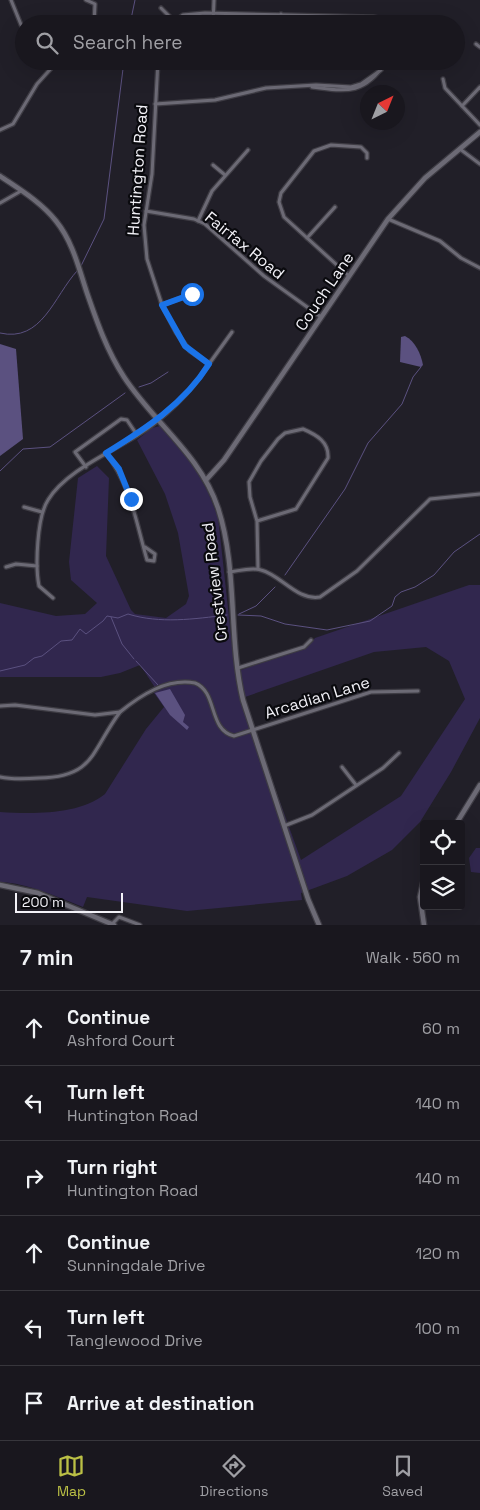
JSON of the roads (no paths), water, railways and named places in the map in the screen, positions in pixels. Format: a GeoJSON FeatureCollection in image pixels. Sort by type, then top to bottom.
{"type":"FeatureCollection","features":[{"type":"Feature","properties":{"kind":"street"},"geometry":{"type":"LineString","coordinates":[[11,0],[17,15]]}},
{"type":"Feature","properties":{"kind":"street"},"geometry":{"type":"LineString","coordinates":[[86,0],[95,4],[94,15]]}},
{"type":"Feature","properties":{"kind":"street"},"geometry":{"type":"LineString","coordinates":[[214,0],[214,13]]}},
{"type":"Feature","properties":{"kind":"street"},"geometry":{"type":"LineString","coordinates":[[161,8],[166,15]]}},
{"type":"Feature","properties":{"kind":"street"},"geometry":{"type":"LineString","coordinates":[[188,15],[193,13],[296,15]]}},
{"type":"Feature","properties":{"kind":"street"},"geometry":{"type":"LineString","coordinates":[[0,130],[13,124],[37,84],[49,70]]}},
{"type":"Feature","properties":{"kind":"street","name":"Huntington Road"},"geometry":{"type":"LineString","coordinates":[[157,70],[152,174],[144,236],[147,259],[162,305],[185,346],[209,364]]}},
{"type":"Feature","properties":{"kind":"street"},"geometry":{"type":"LineString","coordinates":[[155,104],[215,100],[266,88],[306,86],[339,91],[357,90],[377,76],[381,70]]}},
{"type":"Feature","properties":{"kind":"street"},"geometry":{"type":"LineString","coordinates":[[443,79],[445,88],[480,125]]}},
{"type":"Feature","properties":{"kind":"street"},"geometry":{"type":"LineString","coordinates":[[462,106],[480,87]]}},
{"type":"Feature","properties":{"kind":"street","name":"Couch Lane"},"geometry":{"type":"LineString","coordinates":[[206,480],[224,460],[388,219],[426,178],[480,132]]}},
{"type":"Feature","properties":{"kind":"street"},"geometry":{"type":"LineString","coordinates":[[349,276],[284,217],[281,211],[281,193],[314,151],[322,146],[361,147],[367,153],[367,158]]}},
{"type":"Feature","properties":{"kind":"street"},"geometry":{"type":"LineString","coordinates":[[460,149],[480,164]]}},
{"type":"Feature","properties":{"kind":"street"},"geometry":{"type":"LineString","coordinates":[[198,221],[212,191],[248,150]]}},
{"type":"Feature","properties":{"kind":"street"},"geometry":{"type":"LineString","coordinates":[[213,165],[225,176]]}},
{"type":"Feature","properties":{"kind":"street","name":"Crestview Road"},"geometry":{"type":"LineString","coordinates":[[0,176],[21,190],[56,220],[70,245],[101,332],[115,362],[128,383],[195,462],[206,480],[218,508],[224,533],[229,572],[237,668],[252,730],[319,925]]}},
{"type":"Feature","properties":{"kind":"street"},"geometry":{"type":"LineString","coordinates":[[0,203],[21,190]]}},
{"type":"Feature","properties":{"kind":"street"},"geometry":{"type":"LineString","coordinates":[[307,238],[336,207]]}},
{"type":"Feature","properties":{"kind":"street","name":"Fairfax Road"},"geometry":{"type":"LineString","coordinates":[[146,211],[198,221],[277,286],[320,317]]}},
{"type":"Feature","properties":{"kind":"street"},"geometry":{"type":"LineString","coordinates":[[388,219],[440,241],[461,258],[480,268]]}},
{"type":"Feature","properties":{"kind":"street"},"geometry":{"type":"LineString","coordinates":[[162,305],[192,294]]}},
{"type":"Feature","properties":{"kind":"street"},"geometry":{"type":"LineString","coordinates":[[53,598],[43,592],[39,586],[37,566],[42,512],[54,491],[106,453],[137,435],[158,419],[189,390],[232,332]]}},
{"type":"Feature","properties":{"kind":"street"},"geometry":{"type":"LineString","coordinates":[[86,467],[74,452],[121,419],[127,420],[137,435]]}},
{"type":"Feature","properties":{"kind":"street"},"geometry":{"type":"LineString","coordinates":[[257,521],[296,509],[328,458],[328,452],[323,440],[303,429],[285,433],[261,461],[249,482],[250,497],[257,521],[258,569]]}},
{"type":"Feature","properties":{"kind":"street"},"geometry":{"type":"LineString","coordinates":[[106,453],[119,469],[126,484],[145,547],[146,560],[154,561],[155,554],[145,547]]}},
{"type":"Feature","properties":{"kind":"street"},"geometry":{"type":"LineString","coordinates":[[229,572],[258,569],[267,572],[308,597],[324,596],[357,571],[430,499],[480,494]]}},
{"type":"Feature","properties":{"kind":"street"},"geometry":{"type":"LineString","coordinates":[[24,507],[42,512]]}},
{"type":"Feature","properties":{"kind":"street"},"geometry":{"type":"LineString","coordinates":[[6,567],[16,564],[37,566]]}},
{"type":"Feature","properties":{"kind":"street"},"geometry":{"type":"LineString","coordinates":[[237,668],[304,647],[311,640]]}},
{"type":"Feature","properties":{"kind":"street","name":"Arcadian Lane"},"geometry":{"type":"LineString","coordinates":[[120,712],[150,691],[173,684],[191,682],[204,689],[218,724],[225,732],[234,736],[371,692],[418,691]]}},
{"type":"Feature","properties":{"kind":"street"},"geometry":{"type":"LineString","coordinates":[[0,706],[15,705],[95,715],[120,712]]}},
{"type":"Feature","properties":{"kind":"street"},"geometry":{"type":"LineString","coordinates":[[0,778],[54,778],[72,774],[88,761],[120,712]]}},
{"type":"Feature","properties":{"kind":"street"},"geometry":{"type":"LineString","coordinates":[[284,826],[312,815],[383,768],[399,753]]}},
{"type":"Feature","properties":{"kind":"street"},"geometry":{"type":"LineString","coordinates":[[342,767],[356,785]]}},
{"type":"Feature","properties":{"kind":"street"},"geometry":{"type":"LineString","coordinates":[[458,820],[480,785]]}},
{"type":"Feature","properties":{"kind":"street"},"geometry":{"type":"LineString","coordinates":[[0,885],[38,893],[113,925],[119,918],[140,925]]}},
{"type":"Feature","properties":{"kind":"street"},"geometry":{"type":"LineString","coordinates":[[422,910],[424,925]]}},
{"type":"Feature","properties":{"kind":"waterway"},"geometry":{"type":"LineString","coordinates":[[132,15],[135,0]]}},
{"type":"Feature","properties":{"kind":"waterway"},"geometry":{"type":"LineString","coordinates":[[80,268],[104,219],[123,70]]}},
{"type":"Feature","properties":{"kind":"waterway"},"geometry":{"type":"LineString","coordinates":[[0,333],[14,334],[27,331],[37,324],[46,315],[77,271]]}},
{"type":"Feature","properties":{"kind":"waterway"},"geometry":{"type":"LineString","coordinates":[[285,575],[345,489],[368,443],[402,404],[413,377],[421,367]]}},
{"type":"Feature","properties":{"kind":"waterway"},"geometry":{"type":"LineString","coordinates":[[139,387],[151,383],[168,372]]}},
{"type":"Feature","properties":{"kind":"waterway"},"geometry":{"type":"LineString","coordinates":[[0,471],[23,449],[50,447],[125,393]]}},
{"type":"Feature","properties":{"kind":"waterway"},"geometry":{"type":"LineString","coordinates":[[238,615],[261,616],[285,624],[327,630],[370,621],[392,606],[395,597],[401,592],[415,587],[434,575],[454,552],[480,534]]}},
{"type":"Feature","properties":{"kind":"waterway"},"geometry":{"type":"LineString","coordinates":[[239,614],[256,606],[275,587]]}},
{"type":"Feature","properties":{"kind":"waterway"},"geometry":{"type":"LineString","coordinates":[[0,671],[25,665],[34,658],[42,656],[61,641],[72,640],[80,629],[86,634],[107,616],[118,618],[128,614],[152,619],[177,620],[227,615]]}},
{"type":"Feature","properties":{"kind":"waterway"},"geometry":{"type":"LineString","coordinates":[[111,617],[122,644],[134,659]]}},
{"type":"Feature","properties":{"kind":"waterway"},"geometry":{"type":"LineString","coordinates":[[136,661],[158,685]]}}]}
